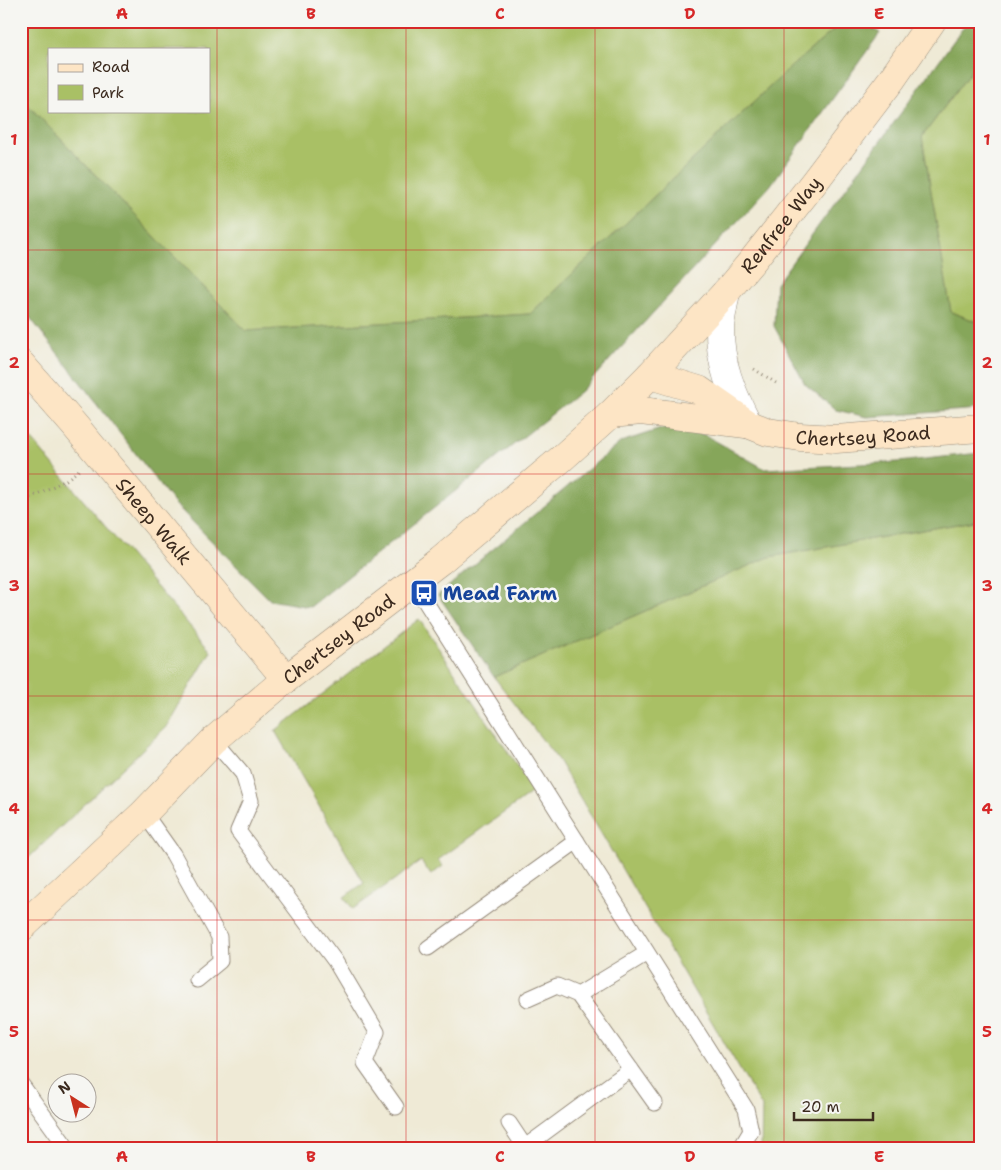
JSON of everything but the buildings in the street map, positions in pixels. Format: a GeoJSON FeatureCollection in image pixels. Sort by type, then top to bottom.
{"type":"FeatureCollection","features":[{"type":"Feature","properties":{"kind":"main road","name":"Renfree Way"},"geometry":{"type":"LineString","coordinates":[[611,414],[650,375],[726,292],[815,181],[892,79],[932,21]]}},
{"type":"Feature","properties":{"kind":"main road","name":"Sheep Walk"},"geometry":{"type":"LineString","coordinates":[[21,364],[286,679]]}},
{"type":"Feature","properties":{"kind":"main road","name":"Chertsey Road"},"geometry":{"type":"LineString","coordinates":[[650,375],[699,390],[748,424],[768,432],[800,437],[836,438],[980,428]]}},
{"type":"Feature","properties":{"kind":"main road","name":"Chertsey Road"},"geometry":{"type":"LineString","coordinates":[[21,928],[144,812],[214,740],[286,679],[440,561],[561,459],[611,414],[642,412],[748,424]]}},
{"type":"Feature","properties":{"kind":"street"},"geometry":{"type":"LineString","coordinates":[[726,292],[720,327],[722,362],[732,392],[748,424]]}},
{"type":"Feature","properties":{"kind":"lane"},"geometry":{"type":"LineString","coordinates":[[413,582],[746,1109],[750,1131],[740,1149]]}},
{"type":"Feature","properties":{"kind":"lane"},"geometry":{"type":"LineString","coordinates":[[214,740],[243,774],[251,801],[238,831],[336,961],[377,1032],[365,1063],[396,1107]]}},
{"type":"Feature","properties":{"kind":"lane"},"geometry":{"type":"LineString","coordinates":[[144,812],[173,854],[219,937],[220,961],[197,980]]}},
{"type":"Feature","properties":{"kind":"lane"},"geometry":{"type":"LineString","coordinates":[[428,948],[576,841]]}},
{"type":"Feature","properties":{"kind":"lane"},"geometry":{"type":"LineString","coordinates":[[578,995],[647,952]]}},
{"type":"Feature","properties":{"kind":"lane"},"geometry":{"type":"LineString","coordinates":[[528,999],[557,986],[578,995],[655,1103]]}},
{"type":"Feature","properties":{"kind":"lane"},"geometry":{"type":"LineString","coordinates":[[509,1124],[524,1148],[631,1069]]}},
{"type":"Feature","properties":{"kind":"lane"},"geometry":{"type":"LineString","coordinates":[[21,1084],[68,1149]]}},
{"type":"Feature","properties":{"kind":"path"},"geometry":{"type":"LineString","coordinates":[[749,366],[776,383]]}},
{"type":"Feature","properties":{"kind":"path"},"geometry":{"type":"LineString","coordinates":[[21,502],[66,480],[98,454]]}},
{"type":"Feature","properties":{"kind":"green space"},"geometry":{"type":"Polygon","coordinates":[[[21,21],[844,21],[793,65],[530,314],[246,331],[21,98],[21,21]]]}},
{"type":"Feature","properties":{"kind":"green space"},"geometry":{"type":"Polygon","coordinates":[[[844,21],[860,21],[880,33],[770,186],[581,391],[310,607],[270,600],[174,503],[21,306],[21,98],[246,331],[530,314],[793,65],[844,21]]]}},
{"type":"Feature","properties":{"kind":"green space"},"geometry":{"type":"Polygon","coordinates":[[[968,21],[980,21],[980,59],[922,137],[951,312],[980,323],[980,409],[867,417],[836,410],[805,384],[774,326],[776,284],[968,21]]]}},
{"type":"Feature","properties":{"kind":"green space"},"geometry":{"type":"Polygon","coordinates":[[[980,59],[980,323],[951,312],[922,137],[980,59]]]}},
{"type":"Feature","properties":{"kind":"green space"},"geometry":{"type":"Polygon","coordinates":[[[21,427],[211,651],[166,727],[21,865],[21,427]]]}},
{"type":"Feature","properties":{"kind":"green space"},"geometry":{"type":"Polygon","coordinates":[[[667,427],[705,435],[765,469],[898,462],[980,453],[980,520],[769,557],[494,677],[438,595],[621,442],[667,427]]]}},
{"type":"Feature","properties":{"kind":"green space"},"geometry":{"type":"Polygon","coordinates":[[[980,520],[980,1149],[761,1149],[762,1107],[558,760],[494,677],[769,557],[980,520]]]}},
{"type":"Feature","properties":{"kind":"green space"},"geometry":{"type":"Polygon","coordinates":[[[419,619],[534,791],[438,860],[443,866],[431,875],[421,861],[353,909],[344,897],[364,883],[275,731],[419,619]]]}},
{"type":"Feature","properties":{"kind":"place","name":"Mead Farm"},"geometry":{"type":"Point","coordinates":[424,593]}}]}
